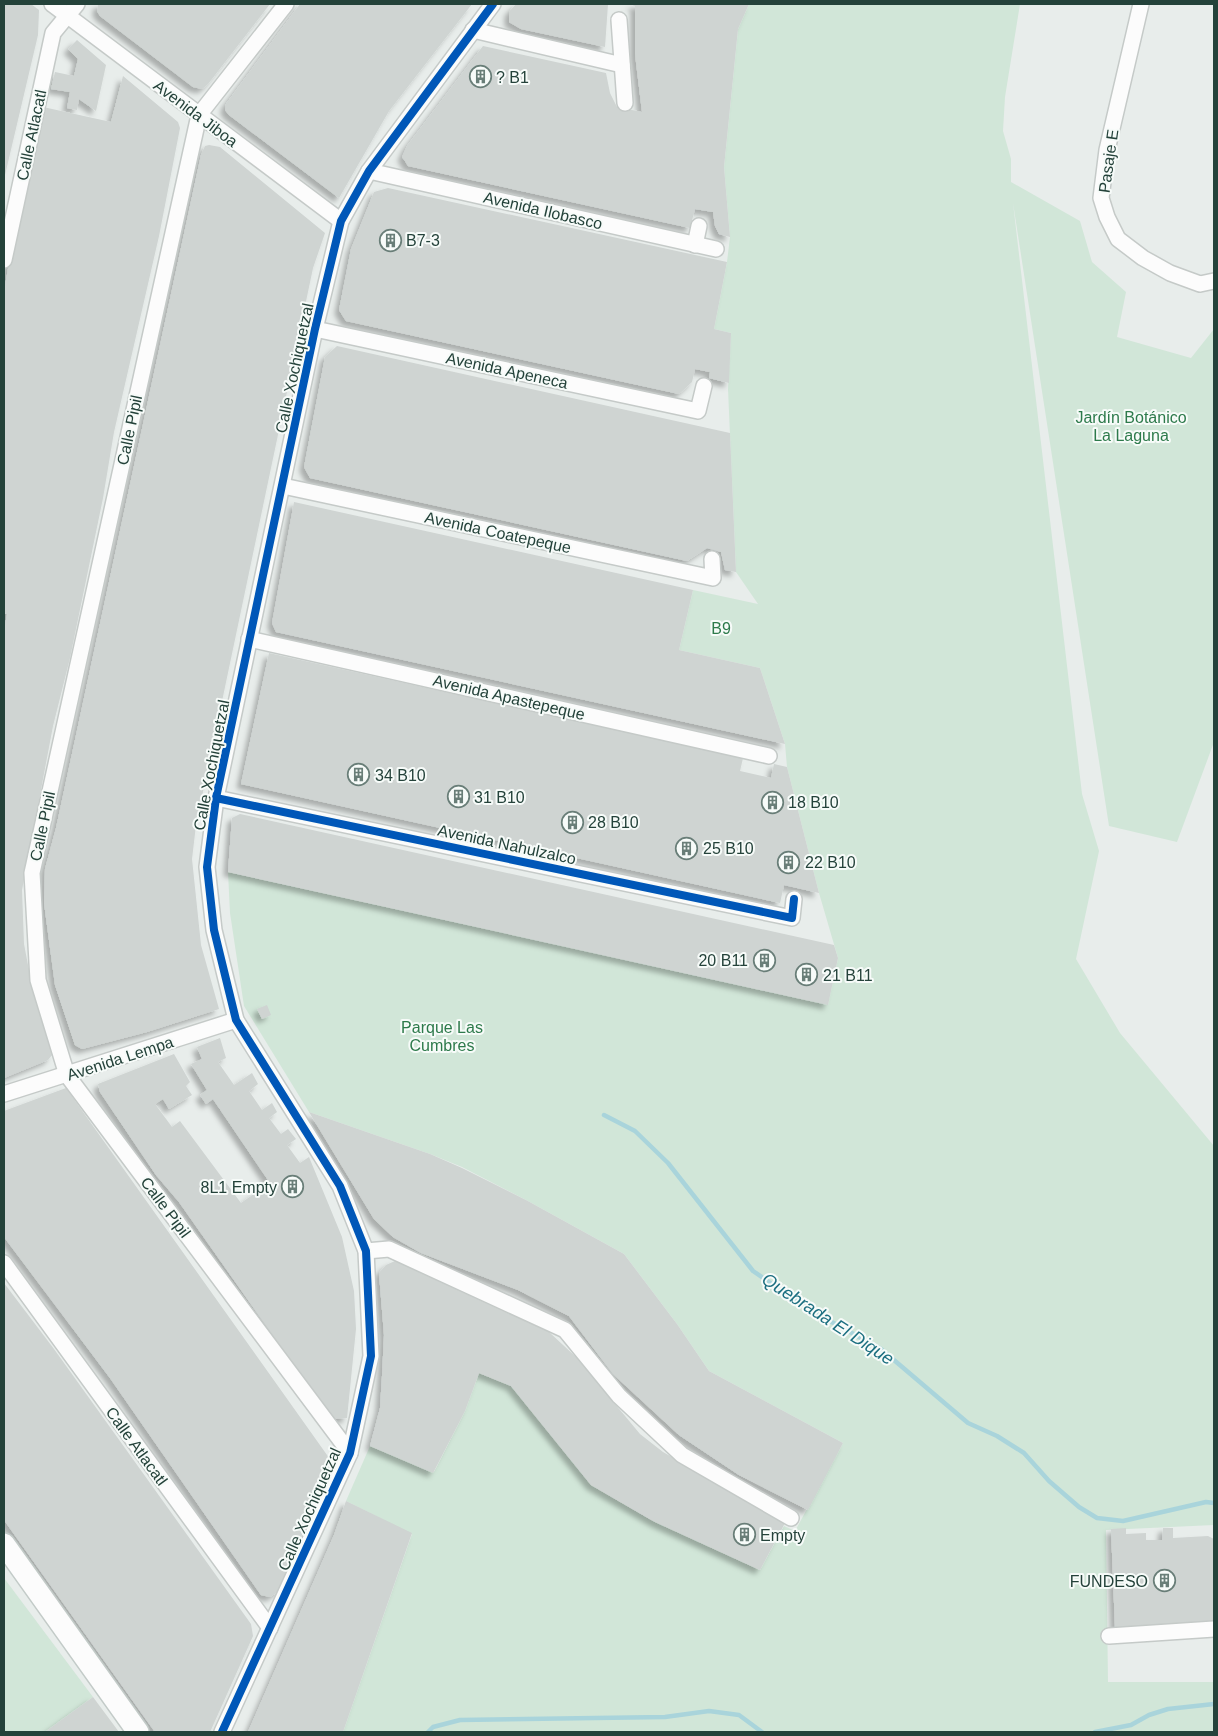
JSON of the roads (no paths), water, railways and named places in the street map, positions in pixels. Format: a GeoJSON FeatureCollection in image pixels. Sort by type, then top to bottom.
{"type":"FeatureCollection","features":[{"type":"Feature","properties":{"kind":"main road"},"geometry":{"type":"LineString","coordinates":[[4,1544],[138,1732]]}},
{"type":"Feature","properties":{"kind":"street","name":"Avenida Jiboa"},"geometry":{"type":"LineString","coordinates":[[52,4],[341,221]]}},
{"type":"Feature","properties":{"kind":"street","name":"Calle Atlacatl"},"geometry":{"type":"LineString","coordinates":[[4,260],[53,33],[77,4]]}},
{"type":"Feature","properties":{"kind":"street"},"geometry":{"type":"LineString","coordinates":[[199,115],[286,4]]}},
{"type":"Feature","properties":{"kind":"street","name":"Calle Xochiquetzal"},"geometry":{"type":"LineString","coordinates":[[222,1732],[350,1453],[371,1356],[366,1251],[340,1186],[236,1020],[214,930],[207,867],[216,798],[315,329],[341,221],[369,171],[493,4]]}},
{"type":"Feature","properties":{"kind":"street","name":"Pasaje E"},"geometry":{"type":"LineString","coordinates":[[1140,4],[1107,150],[1101,198],[1107,217],[1118,239],[1143,258],[1170,273],[1200,284],[1214,281]]}},
{"type":"Feature","properties":{"kind":"street"},"geometry":{"type":"LineString","coordinates":[[619,20],[625,104]]}},
{"type":"Feature","properties":{"kind":"street"},"geometry":{"type":"LineString","coordinates":[[473,30],[622,65]]}},
{"type":"Feature","properties":{"kind":"street","name":"Calle Pipil"},"geometry":{"type":"LineString","coordinates":[[199,115],[32,873],[38,980],[67,1075],[350,1453]]}},
{"type":"Feature","properties":{"kind":"street","name":"Avenida Ilobasco"},"geometry":{"type":"LineString","coordinates":[[369,171],[716,249]]}},
{"type":"Feature","properties":{"kind":"street"},"geometry":{"type":"LineString","coordinates":[[696,245],[699,226]]}},
{"type":"Feature","properties":{"kind":"street","name":"Avenida Apeneca"},"geometry":{"type":"LineString","coordinates":[[315,329],[698,411],[704,386]]}},
{"type":"Feature","properties":{"kind":"street","name":"Avenida Coatepeque"},"geometry":{"type":"LineString","coordinates":[[283,486],[713,578],[712,559]]}},
{"type":"Feature","properties":{"kind":"street","name":"Avenida Apastepeque"},"geometry":{"type":"LineString","coordinates":[[249,639],[769,756]]}},
{"type":"Feature","properties":{"kind":"street","name":"Avenida Nahulzalco"},"geometry":{"type":"LineString","coordinates":[[216,798],[792,918],[794,899]]}},
{"type":"Feature","properties":{"kind":"street","name":"Avenida Lempa"},"geometry":{"type":"LineString","coordinates":[[4,1094],[236,1020]]}},
{"type":"Feature","properties":{"kind":"street"},"geometry":{"type":"LineString","coordinates":[[366,1251],[389,1249],[566,1330],[619,1396],[682,1455],[791,1518]]}},
{"type":"Feature","properties":{"kind":"street","name":"Calle Atlacatl"},"geometry":{"type":"LineString","coordinates":[[4,1263],[270,1628]]}},
{"type":"Feature","properties":{"kind":"street"},"geometry":{"type":"LineString","coordinates":[[1109,1636],[1214,1629]]}},
{"type":"Feature","properties":{"kind":"waterway","name":"Quebrada El Dique"},"geometry":{"type":"LineString","coordinates":[[604,1115],[635,1131],[668,1163],[753,1271],[808,1309],[881,1349],[968,1423],[997,1436],[1024,1453],[1049,1481],[1079,1507],[1097,1518],[1123,1521],[1206,1502],[1214,1503]]}},
{"type":"Feature","properties":{"kind":"waterway"},"geometry":{"type":"LineString","coordinates":[[1095,1732],[1131,1725],[1149,1715],[1168,1709],[1214,1704]]}},
{"type":"Feature","properties":{"kind":"waterway"},"geometry":{"type":"LineString","coordinates":[[428,1732],[433,1727],[460,1720],[665,1717],[709,1711],[739,1715],[762,1732]]}},
{"type":"Feature","properties":{"kind":"place","name":"? B1"},"geometry":{"type":"Point","coordinates":[480,77]}},
{"type":"Feature","properties":{"kind":"place","name":"B7-3"},"geometry":{"type":"Point","coordinates":[390,240]}},
{"type":"Feature","properties":{"kind":"place","name":"34 B10"},"geometry":{"type":"Point","coordinates":[359,775]}},
{"type":"Feature","properties":{"kind":"place","name":"31 B10"},"geometry":{"type":"Point","coordinates":[458,797]}},
{"type":"Feature","properties":{"kind":"place","name":"18 B10"},"geometry":{"type":"Point","coordinates":[772,802]}},
{"type":"Feature","properties":{"kind":"place","name":"28 B10"},"geometry":{"type":"Point","coordinates":[572,822]}},
{"type":"Feature","properties":{"kind":"place","name":"25 B10"},"geometry":{"type":"Point","coordinates":[687,848]}},
{"type":"Feature","properties":{"kind":"place","name":"22 B10"},"geometry":{"type":"Point","coordinates":[789,862]}},
{"type":"Feature","properties":{"kind":"place","name":"20 B11"},"geometry":{"type":"Point","coordinates":[764,960]}},
{"type":"Feature","properties":{"kind":"place","name":"21 B11"},"geometry":{"type":"Point","coordinates":[807,975]}},
{"type":"Feature","properties":{"kind":"place","name":"8L1 Empty"},"geometry":{"type":"Point","coordinates":[293,1187]}},
{"type":"Feature","properties":{"kind":"place","name":"Empty"},"geometry":{"type":"Point","coordinates":[744,1535]}},
{"type":"Feature","properties":{"kind":"place","name":"FUNDESO"},"geometry":{"type":"Point","coordinates":[1164,1581]}},
{"type":"Feature","properties":{"kind":"park label","name":"Jardín Botánico La Laguna"},"geometry":{"type":"Point","coordinates":[1131,426]}},
{"type":"Feature","properties":{"kind":"park label","name":"B9"},"geometry":{"type":"Point","coordinates":[721,628]}},
{"type":"Feature","properties":{"kind":"park label","name":"Parque Las Cumbres"},"geometry":{"type":"Point","coordinates":[442,1036]}}]}
